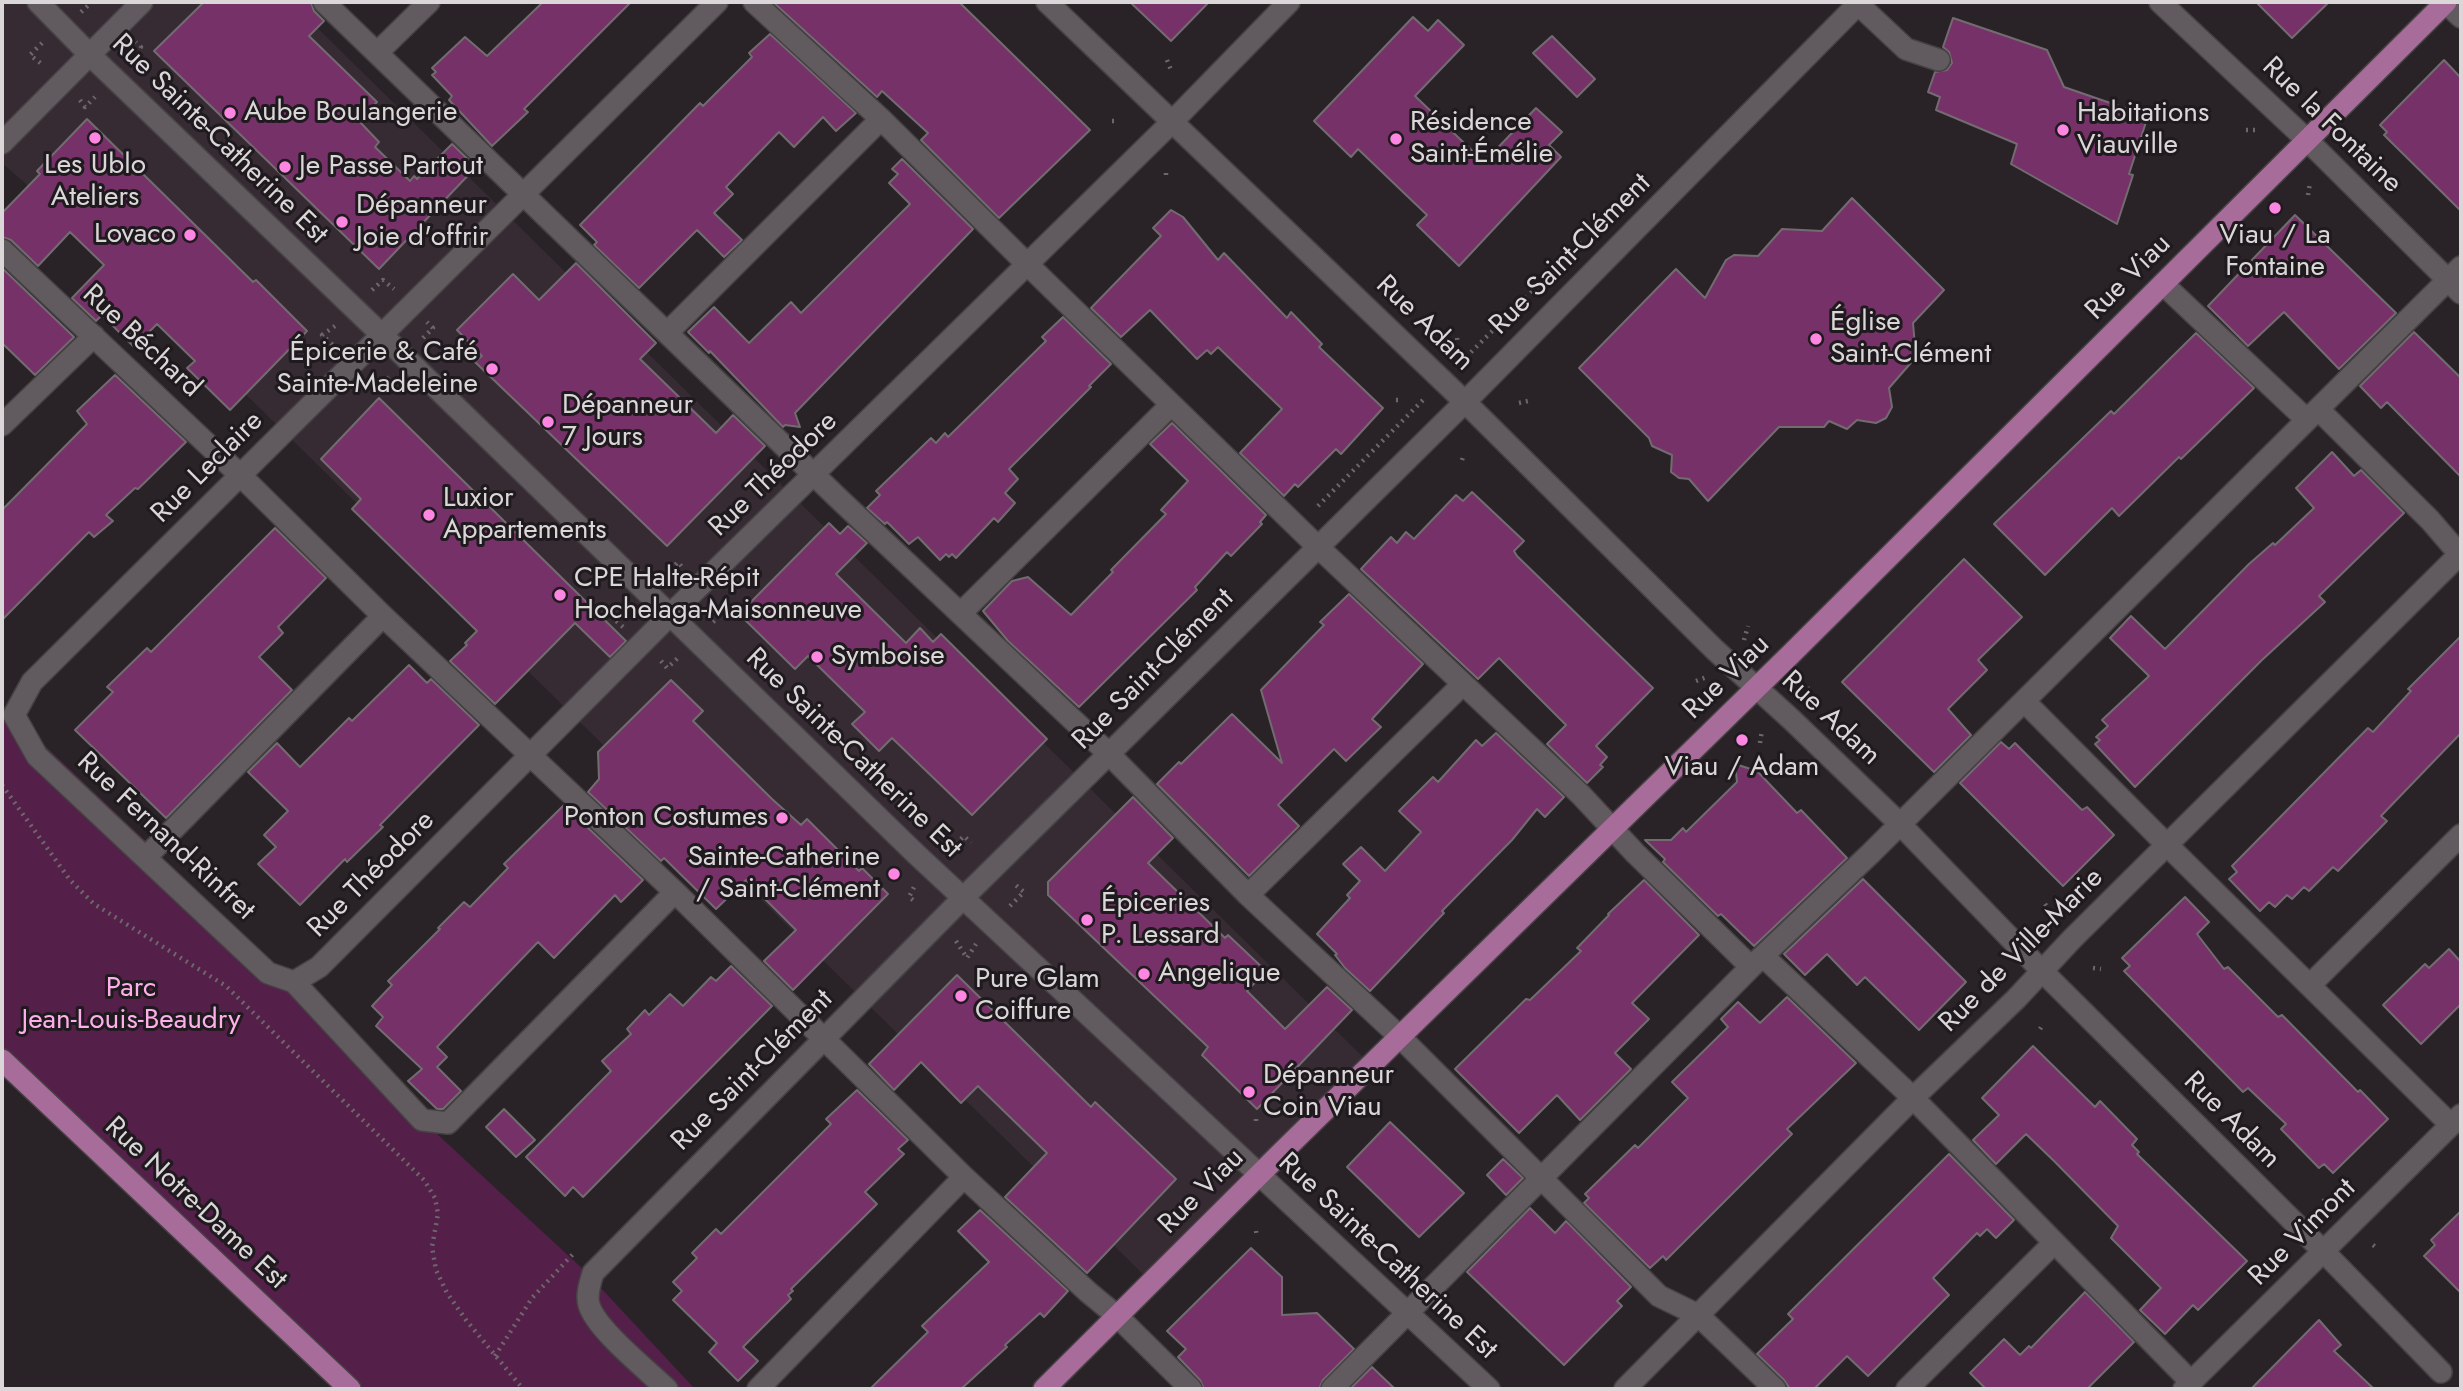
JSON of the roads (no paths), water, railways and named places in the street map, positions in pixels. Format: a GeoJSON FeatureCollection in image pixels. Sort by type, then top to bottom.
{"type":"FeatureCollection","features":[{"type":"Feature","properties":{"kind":"main road","name":"Rue Viau"},"geometry":{"type":"LineString","coordinates":[[1044,1389],[1258,1175],[1756,689],[2445,2]]}},
{"type":"Feature","properties":{"kind":"main road","name":"Rue Notre-Dame Est"},"geometry":{"type":"LineString","coordinates":[[2,1060],[350,1389]]}},
{"type":"Feature","properties":{"kind":"street","name":"Rue Sainte-Catherine Est"},"geometry":{"type":"LineString","coordinates":[[37,2],[963,898],[1489,1389]]}},
{"type":"Feature","properties":{"kind":"street"},"geometry":{"type":"LineString","coordinates":[[2,143],[142,2]]}},
{"type":"Feature","properties":{"kind":"street"},"geometry":{"type":"LineString","coordinates":[[324,2],[1109,754],[1248,895],[1400,1037],[1659,1296],[1698,1315],[1775,1389]]}},
{"type":"Feature","properties":{"kind":"street"},"geometry":{"type":"LineString","coordinates":[[377,52],[429,2]]}},
{"type":"Feature","properties":{"kind":"street","name":"Rue Leclaire"},"geometry":{"type":"LineString","coordinates":[[14,715],[32,682],[717,2]]}},
{"type":"Feature","properties":{"kind":"street"},"geometry":{"type":"LineString","coordinates":[[754,2],[881,119],[1317,547],[1581,795],[1612,829],[1913,1098],[2054,1243],[2187,1386]]}},
{"type":"Feature","properties":{"kind":"street","name":"Rue Adam"},"geometry":{"type":"LineString","coordinates":[[1047,2],[1465,402],[1756,689],[1792,719],[1900,824],[2441,1373]]}},
{"type":"Feature","properties":{"kind":"street","name":"Rue Théodore"},"geometry":{"type":"LineString","coordinates":[[294,982],[319,967],[669,616],[1172,122],[1289,2]]}},
{"type":"Feature","properties":{"kind":"street","name":"Rue la Fontaine"},"geometry":{"type":"LineString","coordinates":[[2160,2],[2457,280]]}},
{"type":"Feature","properties":{"kind":"street"},"geometry":{"type":"LineString","coordinates":[[2445,2],[2461,17]]}},
{"type":"Feature","properties":{"kind":"street"},"geometry":{"type":"LineString","coordinates":[[1859,3],[1906,49],[1939,60]]}},
{"type":"Feature","properties":{"kind":"street","name":"Rue Saint-Clément"},"geometry":{"type":"LineString","coordinates":[[667,1389],[597,1321],[588,1304],[593,1273],[963,898],[1465,402],[1859,3]]}},
{"type":"Feature","properties":{"kind":"street"},"geometry":{"type":"LineString","coordinates":[[667,333],[881,119]]}},
{"type":"Feature","properties":{"kind":"street","name":"Rue Béchard"},"geometry":{"type":"LineString","coordinates":[[2,250],[240,475],[383,616],[676,892],[964,1177],[1117,1316],[1191,1389]]}},
{"type":"Feature","properties":{"kind":"street"},"geometry":{"type":"LineString","coordinates":[[1332,1389],[1757,961],[1900,824],[2313,415],[2457,280]]}},
{"type":"Feature","properties":{"kind":"street"},"geometry":{"type":"LineString","coordinates":[[2163,284],[2430,520],[2461,554]]}},
{"type":"Feature","properties":{"kind":"street"},"geometry":{"type":"LineString","coordinates":[[2,425],[94,336]]}},
{"type":"Feature","properties":{"kind":"street"},"geometry":{"type":"LineString","coordinates":[[961,613],[1171,405]]}},
{"type":"Feature","properties":{"kind":"street","name":"Rue de Ville-Marie"},"geometry":{"type":"LineString","coordinates":[[1625,1389],[1913,1098],[2017,999],[2041,970],[2461,554]]}},
{"type":"Feature","properties":{"kind":"street"},"geometry":{"type":"LineString","coordinates":[[146,857],[383,616]]}},
{"type":"Feature","properties":{"kind":"street"},"geometry":{"type":"LineString","coordinates":[[1248,895],[1464,684]]}},
{"type":"Feature","properties":{"kind":"street"},"geometry":{"type":"LineString","coordinates":[[2024,701],[2310,985],[2456,1120]]}},
{"type":"Feature","properties":{"kind":"street","name":"Rue Fernand-Rinfret"},"geometry":{"type":"LineString","coordinates":[[14,715],[37,756],[268,974],[294,982]]}},
{"type":"Feature","properties":{"kind":"street"},"geometry":{"type":"LineString","coordinates":[[2310,985],[2461,835]]}},
{"type":"Feature","properties":{"kind":"street"},"geometry":{"type":"LineString","coordinates":[[294,982],[422,1120],[448,1123],[676,892]]}},
{"type":"Feature","properties":{"kind":"street","name":"Rue Vimont"},"geometry":{"type":"LineString","coordinates":[[2187,1386],[2456,1120]]}},
{"type":"Feature","properties":{"kind":"street"},"geometry":{"type":"LineString","coordinates":[[758,1389],[964,1177]]}},
{"type":"Feature","properties":{"kind":"street"},"geometry":{"type":"LineString","coordinates":[[1907,1389],[2054,1243]]}},
{"type":"Feature","properties":{"kind":"place","name":"Aube Boulangerie"},"geometry":{"type":"Point","coordinates":[230,113]}},
{"type":"Feature","properties":{"kind":"place","name":"Habitations Viauville"},"geometry":{"type":"Point","coordinates":[2063,130]}},
{"type":"Feature","properties":{"kind":"place","name":"Les Ublo Ateliers"},"geometry":{"type":"Point","coordinates":[95,138]}},
{"type":"Feature","properties":{"kind":"place","name":"Résidence Saint-Émélie"},"geometry":{"type":"Point","coordinates":[1396,139]}},
{"type":"Feature","properties":{"kind":"place","name":"Je Passe Partout"},"geometry":{"type":"Point","coordinates":[285,167]}},
{"type":"Feature","properties":{"kind":"place","name":"Viau / La Fontaine"},"geometry":{"type":"Point","coordinates":[2275,208]}},
{"type":"Feature","properties":{"kind":"place","name":"Dépanneur Joie d'offrir"},"geometry":{"type":"Point","coordinates":[342,222]}},
{"type":"Feature","properties":{"kind":"place","name":"Lovaco"},"geometry":{"type":"Point","coordinates":[190,235]}},
{"type":"Feature","properties":{"kind":"place","name":"Église Saint-Clément"},"geometry":{"type":"Point","coordinates":[1816,339]}},
{"type":"Feature","properties":{"kind":"place","name":"Épicerie & Café Sainte-Madeleine"},"geometry":{"type":"Point","coordinates":[492,369]}},
{"type":"Feature","properties":{"kind":"place","name":"Dépanneur 7 Jours"},"geometry":{"type":"Point","coordinates":[548,422]}},
{"type":"Feature","properties":{"kind":"place","name":"Luxior Appartements"},"geometry":{"type":"Point","coordinates":[429,515]}},
{"type":"Feature","properties":{"kind":"place","name":"CPE Halte-Répit Hochelaga-Maisonneuve"},"geometry":{"type":"Point","coordinates":[560,595]}},
{"type":"Feature","properties":{"kind":"place","name":"Symboise"},"geometry":{"type":"Point","coordinates":[817,657]}},
{"type":"Feature","properties":{"kind":"place","name":"Viau / Adam"},"geometry":{"type":"Point","coordinates":[1742,740]}},
{"type":"Feature","properties":{"kind":"place","name":"Ponton Costumes"},"geometry":{"type":"Point","coordinates":[782,818]}},
{"type":"Feature","properties":{"kind":"place","name":"Sainte-Catherine / Saint-Clément"},"geometry":{"type":"Point","coordinates":[894,874]}},
{"type":"Feature","properties":{"kind":"place","name":"Épiceries P. Lessard"},"geometry":{"type":"Point","coordinates":[1087,920]}},
{"type":"Feature","properties":{"kind":"place","name":"Angelique"},"geometry":{"type":"Point","coordinates":[1144,974]}},
{"type":"Feature","properties":{"kind":"place","name":"Pure Glam Coiffure"},"geometry":{"type":"Point","coordinates":[961,996]}},
{"type":"Feature","properties":{"kind":"place","name":"Dépanneur Coin Viau"},"geometry":{"type":"Point","coordinates":[1249,1092]}},
{"type":"Feature","properties":{"kind":"park label","name":"Parc Jean-Louis-Beaudry"},"geometry":{"type":"Point","coordinates":[131,1005]}}]}
